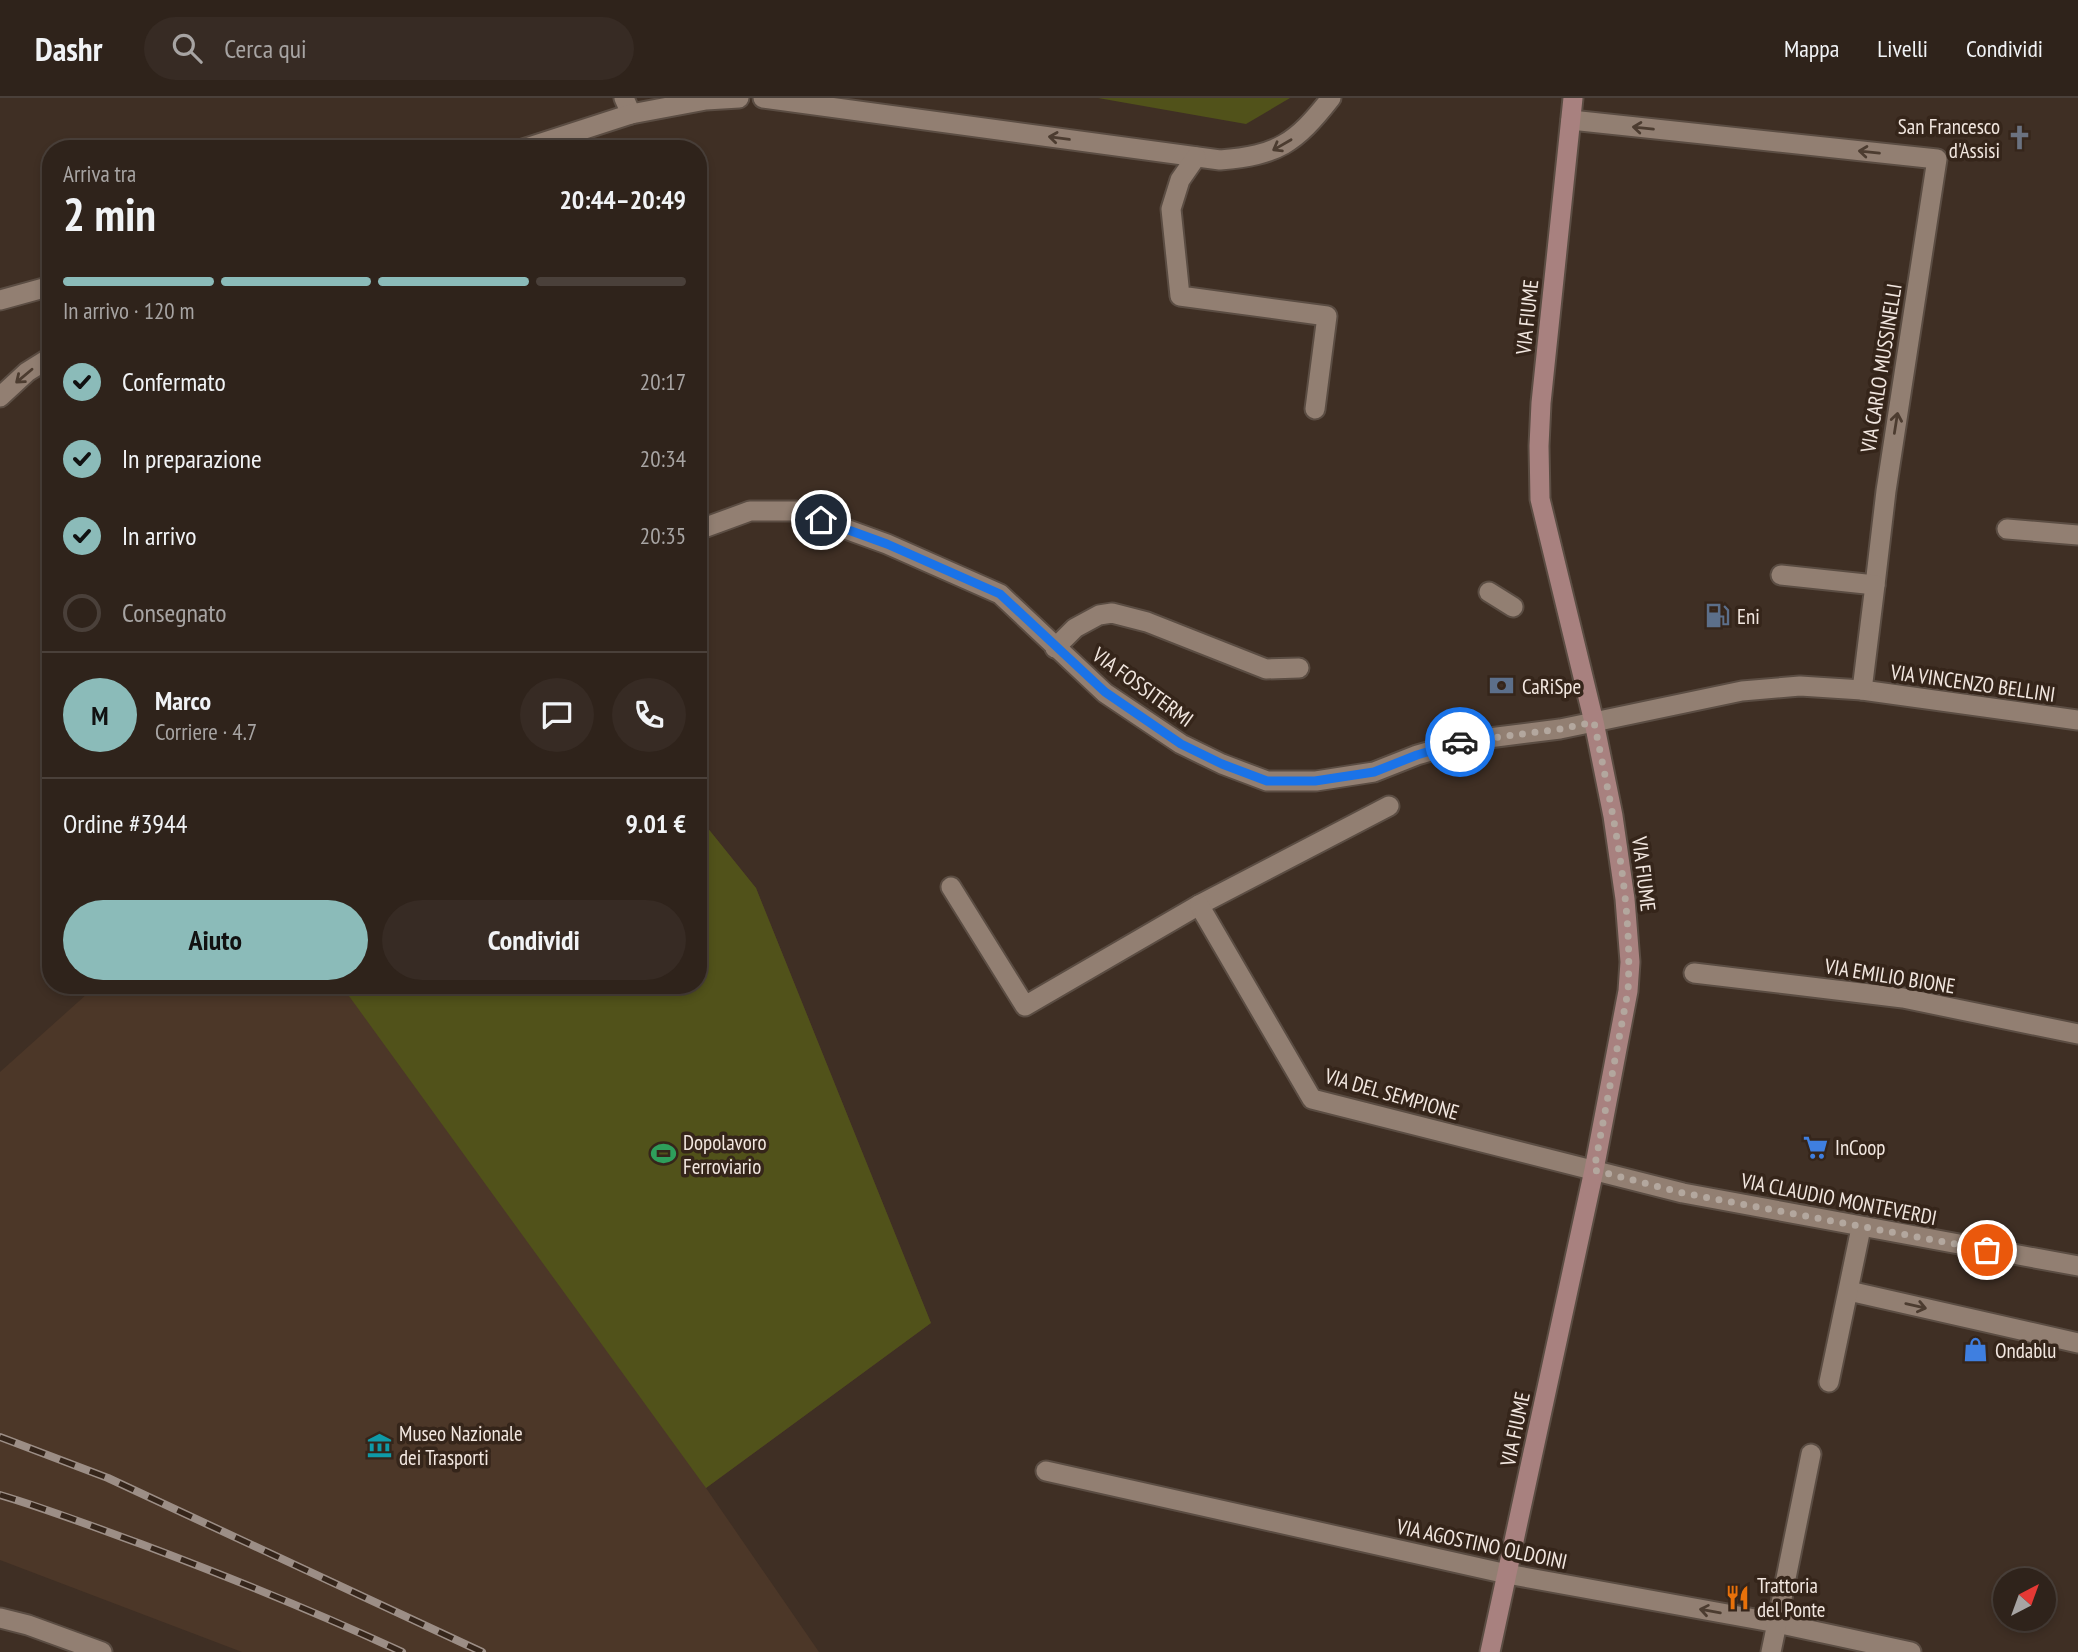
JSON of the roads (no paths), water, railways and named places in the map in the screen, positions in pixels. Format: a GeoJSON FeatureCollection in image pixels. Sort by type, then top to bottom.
{"type":"FeatureCollection","features":[{"type":"Feature","properties":{"kind":"main road","name":"VIA FIUME"},"geometry":{"type":"LineString","coordinates":[[1490,1652],[1594,1170],[1628,991],[1630,962],[1625,899],[1613,816],[1594,722],[1540,499],[1541,403],[1573,98]]}},
{"type":"Feature","properties":{"kind":"street"},"geometry":{"type":"LineString","coordinates":[[545,140],[628,106],[740,98]]}},
{"type":"Feature","properties":{"kind":"street"},"geometry":{"type":"LineString","coordinates":[[763,98],[1220,160],[1254,157],[1270,152],[1300,134],[1331,98]]}},
{"type":"Feature","properties":{"kind":"street","name":"VIA CARLO MUSSINELLI"},"geometry":{"type":"LineString","coordinates":[[1571,120],[1937,159],[1885,491],[1862,690]]}},
{"type":"Feature","properties":{"kind":"street"},"geometry":{"type":"LineString","coordinates":[[1196,157],[1180,180],[1171,209],[1180,296],[1327,316],[1315,409]]}},
{"type":"Feature","properties":{"kind":"street"},"geometry":{"type":"LineString","coordinates":[[0,300],[42,288]]}},
{"type":"Feature","properties":{"kind":"street"},"geometry":{"type":"LineString","coordinates":[[0,397],[27,372],[42,363]]}},
{"type":"Feature","properties":{"kind":"street","name":"VIA FOSSITERMI"},"geometry":{"type":"LineString","coordinates":[[707,527],[750,511],[796,511],[887,544],[1000,594],[1105,692],[1181,744],[1222,764],[1267,781],[1315,781],[1374,772],[1417,755],[1465,741],[1560,729],[1742,691],[1800,686],[1862,690]]}},
{"type":"Feature","properties":{"kind":"street"},"geometry":{"type":"LineString","coordinates":[[2007,529],[2078,536]]}},
{"type":"Feature","properties":{"kind":"street"},"geometry":{"type":"LineString","coordinates":[[1781,575],[1875,585]]}},
{"type":"Feature","properties":{"kind":"street"},"geometry":{"type":"LineString","coordinates":[[1489,592],[1513,607]]}},
{"type":"Feature","properties":{"kind":"street"},"geometry":{"type":"LineString","coordinates":[[1055,648],[1075,628],[1099,615],[1112,613],[1147,622],[1266,669],[1299,668]]}},
{"type":"Feature","properties":{"kind":"street","name":"VIA VINCENZO BELLINI"},"geometry":{"type":"LineString","coordinates":[[1862,690],[2078,720]]}},
{"type":"Feature","properties":{"kind":"street"},"geometry":{"type":"LineString","coordinates":[[951,887],[1025,1006],[1199,905],[1389,806]]}},
{"type":"Feature","properties":{"kind":"street","name":"VIA DEL SEMPIONE"},"geometry":{"type":"LineString","coordinates":[[1199,905],[1312,1099],[1594,1170]]}},
{"type":"Feature","properties":{"kind":"street","name":"VIA EMILIO BIONE"},"geometry":{"type":"LineString","coordinates":[[1694,973],[1903,998],[2078,1034]]}},
{"type":"Feature","properties":{"kind":"street","name":"VIA CLAUDIO MONTEVERDI"},"geometry":{"type":"LineString","coordinates":[[1594,1170],[1683,1193],[2078,1266]]}},
{"type":"Feature","properties":{"kind":"street"},"geometry":{"type":"LineString","coordinates":[[1829,1382],[1861,1228]]}},
{"type":"Feature","properties":{"kind":"street"},"geometry":{"type":"LineString","coordinates":[[1849,1291],[2078,1343]]}},
{"type":"Feature","properties":{"kind":"street"},"geometry":{"type":"LineString","coordinates":[[1771,1652],[1811,1454]]}},
{"type":"Feature","properties":{"kind":"street","name":"VIA AGOSTINO OLDOINI"},"geometry":{"type":"LineString","coordinates":[[1046,1471],[1507,1574],[1777,1623],[1911,1652]]}},
{"type":"Feature","properties":{"kind":"street"},"geometry":{"type":"LineString","coordinates":[[0,1618],[28,1625],[102,1652]]}},
{"type":"Feature","properties":{"kind":"railway"},"geometry":{"type":"LineString","coordinates":[[0,1437],[108,1478],[482,1652]]}},
{"type":"Feature","properties":{"kind":"railway"},"geometry":{"type":"LineString","coordinates":[[0,1495],[71,1518],[207,1569],[402,1652]]}},
{"type":"Feature","properties":{"kind":"place","name":"San Francesco d'Assisi"},"geometry":{"type":"Point","coordinates":[2020,138]}},
{"type":"Feature","properties":{"kind":"place","name":"Eni"},"geometry":{"type":"Point","coordinates":[1717,616]}},
{"type":"Feature","properties":{"kind":"place","name":"CaRiSpe"},"geometry":{"type":"Point","coordinates":[1502,686]}},
{"type":"Feature","properties":{"kind":"place","name":"InCoop"},"geometry":{"type":"Point","coordinates":[1815,1147]}},
{"type":"Feature","properties":{"kind":"place","name":"Dopolavoro Ferroviario"},"geometry":{"type":"Point","coordinates":[663,1154]}},
{"type":"Feature","properties":{"kind":"place","name":"Ondablu"},"geometry":{"type":"Point","coordinates":[1975,1350]}},
{"type":"Feature","properties":{"kind":"place","name":"Museo Nazionale dei Trasporti"},"geometry":{"type":"Point","coordinates":[379,1445]}},
{"type":"Feature","properties":{"kind":"place","name":"Trattoria del Ponte"},"geometry":{"type":"Point","coordinates":[1737,1597]}}]}
